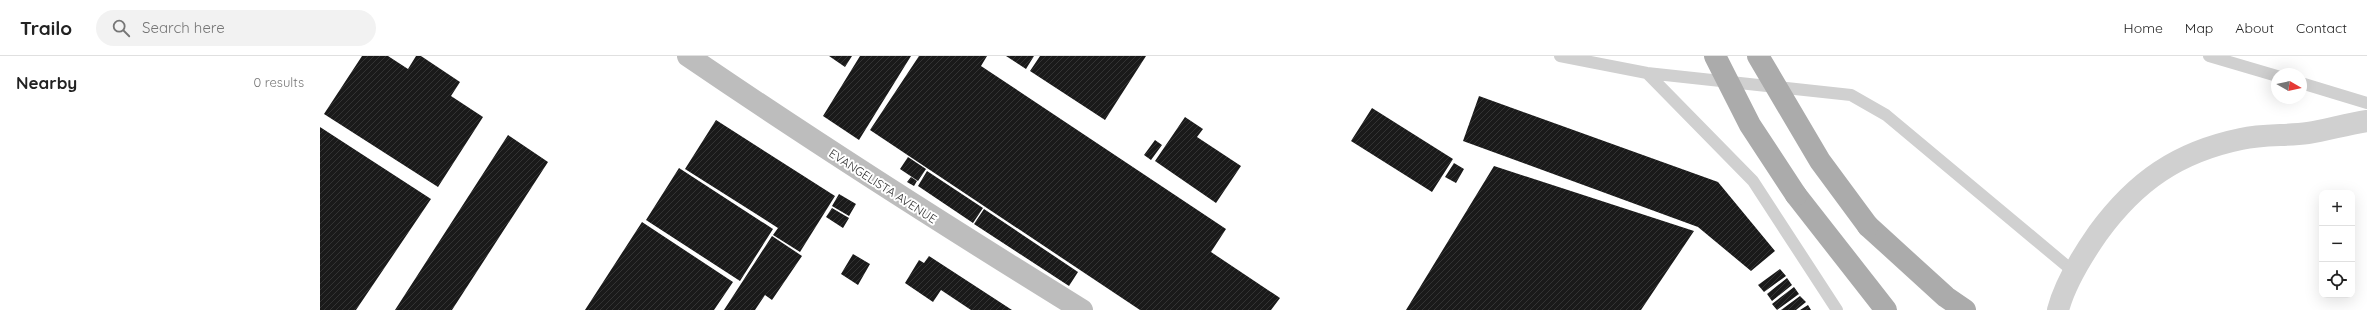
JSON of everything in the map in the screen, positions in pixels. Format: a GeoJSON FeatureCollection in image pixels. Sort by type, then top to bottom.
{"type":"FeatureCollection","features":[{"type":"Feature","properties":{"kind":"main road"},"geometry":{"type":"LineString","coordinates":[[1715,56],[1750,125],[1796,195],[1886,310]]}},
{"type":"Feature","properties":{"kind":"main road"},"geometry":{"type":"LineString","coordinates":[[1758,56],[1820,162],[1868,226],[1946,297],[1965,310]]}},
{"type":"Feature","properties":{"kind":"street","name":"EVANGELISTA AVENUE"},"geometry":{"type":"LineString","coordinates":[[688,56],[780,119],[916,208],[1082,310]]}},
{"type":"Feature","properties":{"kind":"street"},"geometry":{"type":"LineString","coordinates":[[2058,310],[2061,299],[2086,249],[2115,210],[2158,171],[2194,153],[2242,139],[2308,133],[2367,121]]}},
{"type":"Feature","properties":{"kind":"lane"},"geometry":{"type":"LineString","coordinates":[[1560,56],[1647,73],[1851,95],[1886,115],[2074,272]]}},
{"type":"Feature","properties":{"kind":"lane"},"geometry":{"type":"LineString","coordinates":[[2209,56],[2271,74]]}},
{"type":"Feature","properties":{"kind":"lane"},"geometry":{"type":"LineString","coordinates":[[1647,73],[1753,181],[1837,310]]}},
{"type":"Feature","properties":{"kind":"lane"},"geometry":{"type":"LineString","coordinates":[[2307,85],[2367,103]]}},
{"type":"Feature","properties":{"kind":"building"},"geometry":{"type":"Polygon","coordinates":[[[362,56],[388,56],[408,69],[416,56],[421,56],[460,82],[451,96],[483,117],[438,187],[324,114],[362,56]]]}},
{"type":"Feature","properties":{"kind":"building"},"geometry":{"type":"Polygon","coordinates":[[[829,56],[852,56],[845,67],[829,56]]]}},
{"type":"Feature","properties":{"kind":"building"},"geometry":{"type":"Polygon","coordinates":[[[860,56],[911,56],[859,140],[823,116],[860,56]]]}},
{"type":"Feature","properties":{"kind":"building"},"geometry":{"type":"Polygon","coordinates":[[[919,56],[987,56],[981,66],[1226,229],[1211,252],[1280,298],[1271,310],[1140,310],[870,130],[919,56]]]}},
{"type":"Feature","properties":{"kind":"building"},"geometry":{"type":"Polygon","coordinates":[[[1006,56],[1034,56],[1026,69],[1006,56]]]}},
{"type":"Feature","properties":{"kind":"building"},"geometry":{"type":"Polygon","coordinates":[[[1040,56],[1146,56],[1105,120],[1030,71],[1040,56]]]}},
{"type":"Feature","properties":{"kind":"building"},"geometry":{"type":"Polygon","coordinates":[[[1479,96],[1718,182],[1775,251],[1751,271],[1698,227],[1463,141],[1479,96]]]}},
{"type":"Feature","properties":{"kind":"building"},"geometry":{"type":"Polygon","coordinates":[[[1372,108],[1453,159],[1432,192],[1351,141],[1372,108]]]}},
{"type":"Feature","properties":{"kind":"building"},"geometry":{"type":"Polygon","coordinates":[[[1185,117],[1203,129],[1197,137],[1241,166],[1216,203],[1155,161],[1185,117]]]}},
{"type":"Feature","properties":{"kind":"building"},"geometry":{"type":"Polygon","coordinates":[[[716,120],[835,196],[800,252],[773,235],[778,228],[685,169],[716,120]]]}},
{"type":"Feature","properties":{"kind":"building"},"geometry":{"type":"Polygon","coordinates":[[[320,127],[431,199],[356,310],[320,310],[320,127]]]}},
{"type":"Feature","properties":{"kind":"building"},"geometry":{"type":"Polygon","coordinates":[[[508,135],[548,162],[452,310],[395,310],[508,135]]]}},
{"type":"Feature","properties":{"kind":"building"},"geometry":{"type":"Polygon","coordinates":[[[1155,140],[1162,145],[1151,160],[1144,155],[1155,140]]]}},
{"type":"Feature","properties":{"kind":"building"},"geometry":{"type":"Polygon","coordinates":[[[908,157],[926,169],[918,181],[900,169],[908,157]]]}},
{"type":"Feature","properties":{"kind":"building"},"geometry":{"type":"Polygon","coordinates":[[[1454,163],[1464,169],[1456,183],[1445,177],[1454,163]]]}},
{"type":"Feature","properties":{"kind":"building"},"geometry":{"type":"Polygon","coordinates":[[[1494,166],[1694,231],[1641,310],[1406,310],[1494,166]]]}},
{"type":"Feature","properties":{"kind":"building"},"geometry":{"type":"Polygon","coordinates":[[[679,168],[773,229],[740,281],[646,220],[679,168]]]}},
{"type":"Feature","properties":{"kind":"building"},"geometry":{"type":"Polygon","coordinates":[[[927,171],[983,208],[973,223],[918,186],[927,171]]]}},
{"type":"Feature","properties":{"kind":"building"},"geometry":{"type":"Polygon","coordinates":[[[911,177],[917,181],[914,186],[907,182],[911,177]]]}},
{"type":"Feature","properties":{"kind":"building"},"geometry":{"type":"Polygon","coordinates":[[[839,194],[856,204],[849,216],[832,206],[839,194]]]}},
{"type":"Feature","properties":{"kind":"building"},"geometry":{"type":"Polygon","coordinates":[[[832,208],[849,218],[843,228],[826,217],[832,208]]]}},
{"type":"Feature","properties":{"kind":"building"},"geometry":{"type":"Polygon","coordinates":[[[984,209],[1078,272],[1069,286],[974,224],[984,209]]]}},
{"type":"Feature","properties":{"kind":"building"},"geometry":{"type":"Polygon","coordinates":[[[642,222],[733,282],[714,310],[585,310],[642,222]]]}},
{"type":"Feature","properties":{"kind":"building"},"geometry":{"type":"Polygon","coordinates":[[[772,236],[802,256],[772,300],[765,295],[755,310],[724,310],[772,236]]]}},
{"type":"Feature","properties":{"kind":"building"},"geometry":{"type":"Polygon","coordinates":[[[853,254],[870,264],[858,285],[841,274],[853,254]]]}},
{"type":"Feature","properties":{"kind":"building"},"geometry":{"type":"Polygon","coordinates":[[[929,256],[1012,310],[971,310],[941,290],[933,302],[905,283],[919,260],[924,263],[929,256]]]}},
{"type":"Feature","properties":{"kind":"building"},"geometry":{"type":"Polygon","coordinates":[[[1780,269],[1786,276],[1764,292],[1758,285],[1780,269]]]}},
{"type":"Feature","properties":{"kind":"building"},"geometry":{"type":"Polygon","coordinates":[[[1787,278],[1792,285],[1772,301],[1767,294],[1787,278]]]}},
{"type":"Feature","properties":{"kind":"building"},"geometry":{"type":"Polygon","coordinates":[[[1794,287],[1799,294],[1777,310],[1772,304],[1794,287]]]}},
{"type":"Feature","properties":{"kind":"building"},"geometry":{"type":"Polygon","coordinates":[[[1800,296],[1806,302],[1796,310],[1781,310],[1800,296]]]}},
{"type":"Feature","properties":{"kind":"building"},"geometry":{"type":"Polygon","coordinates":[[[1808,305],[1811,310],[1800,310],[1808,305]]]}}]}
